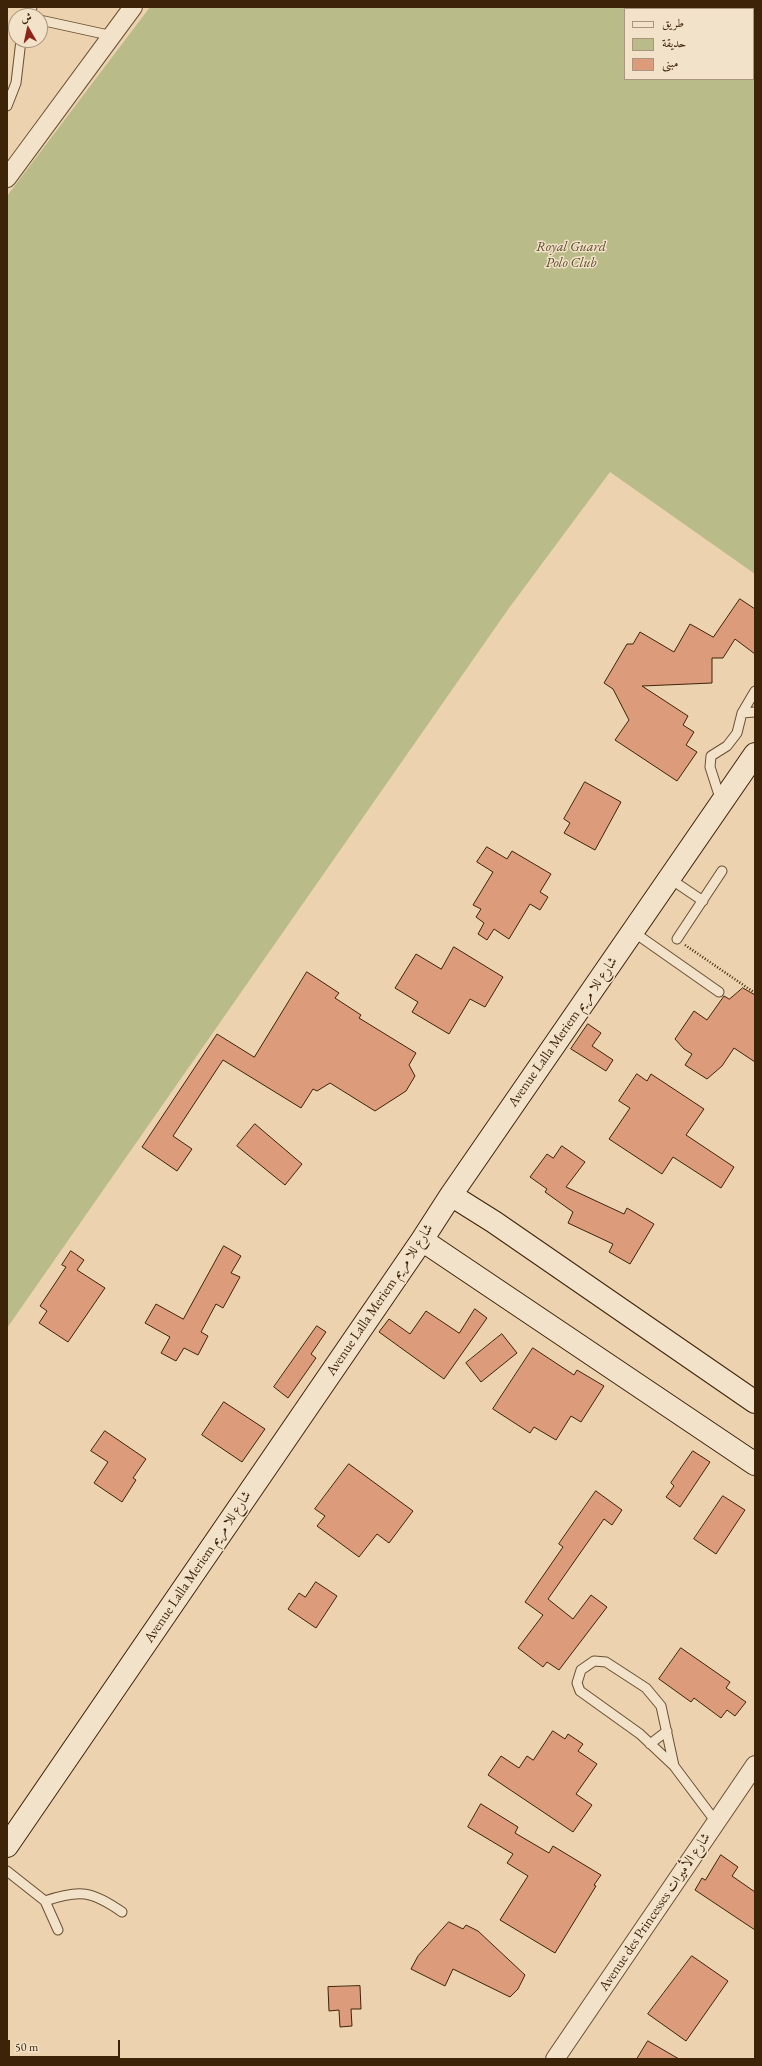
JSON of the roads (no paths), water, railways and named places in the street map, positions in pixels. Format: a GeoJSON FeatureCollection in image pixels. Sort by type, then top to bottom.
{"type":"FeatureCollection","features":[{"type":"Feature","properties":{"kind":"street"},"geometry":{"type":"LineString","coordinates":[[7,178],[134,7]]}},
{"type":"Feature","properties":{"kind":"street","name":"Avenue Lalla Meriem شارع للا مريم"},"geometry":{"type":"LineString","coordinates":[[7,1846],[422,1240],[451,1195],[755,754]]}},
{"type":"Feature","properties":{"kind":"street"},"geometry":{"type":"LineString","coordinates":[[451,1195],[494,1222],[755,1402]]}},
{"type":"Feature","properties":{"kind":"street"},"geometry":{"type":"LineString","coordinates":[[422,1240],[755,1464]]}},
{"type":"Feature","properties":{"kind":"street","name":"Avenue des Princesses شارع الأميرات"},"geometry":{"type":"LineString","coordinates":[[555,2059],[755,1765]]}},
{"type":"Feature","properties":{"kind":"lane"},"geometry":{"type":"LineString","coordinates":[[48,22],[113,36]]}},
{"type":"Feature","properties":{"kind":"lane"},"geometry":{"type":"LineString","coordinates":[[7,106],[16,83],[19,48]]}},
{"type":"Feature","properties":{"kind":"lane"},"geometry":{"type":"LineString","coordinates":[[721,803],[710,767],[711,756],[727,746],[736,733],[742,713],[755,691]]}},
{"type":"Feature","properties":{"kind":"lane"},"geometry":{"type":"LineString","coordinates":[[742,713],[755,712]]}},
{"type":"Feature","properties":{"kind":"lane"},"geometry":{"type":"LineString","coordinates":[[677,939],[722,872]]}},
{"type":"Feature","properties":{"kind":"lane"},"geometry":{"type":"LineString","coordinates":[[669,878],[702,901]]}},
{"type":"Feature","properties":{"kind":"lane"},"geometry":{"type":"LineString","coordinates":[[632,931],[719,992]]}},
{"type":"Feature","properties":{"kind":"lane"},"geometry":{"type":"LineString","coordinates":[[674,1766],[661,1706],[646,1688],[606,1662],[594,1661],[581,1670],[577,1683],[580,1691],[640,1734],[674,1766],[716,1822]]}},
{"type":"Feature","properties":{"kind":"lane"},"geometry":{"type":"LineString","coordinates":[[650,1744],[667,1731]]}},
{"type":"Feature","properties":{"kind":"lane"},"geometry":{"type":"LineString","coordinates":[[7,1871],[45,1901],[58,1930]]}},
{"type":"Feature","properties":{"kind":"lane"},"geometry":{"type":"LineString","coordinates":[[45,1901],[67,1894],[90,1894],[103,1898],[122,1912]]}},
{"type":"Feature","properties":{"kind":"park label","name":"Royal Guard Polo Club"},"geometry":{"type":"Point","coordinates":[571,256]}}]}
